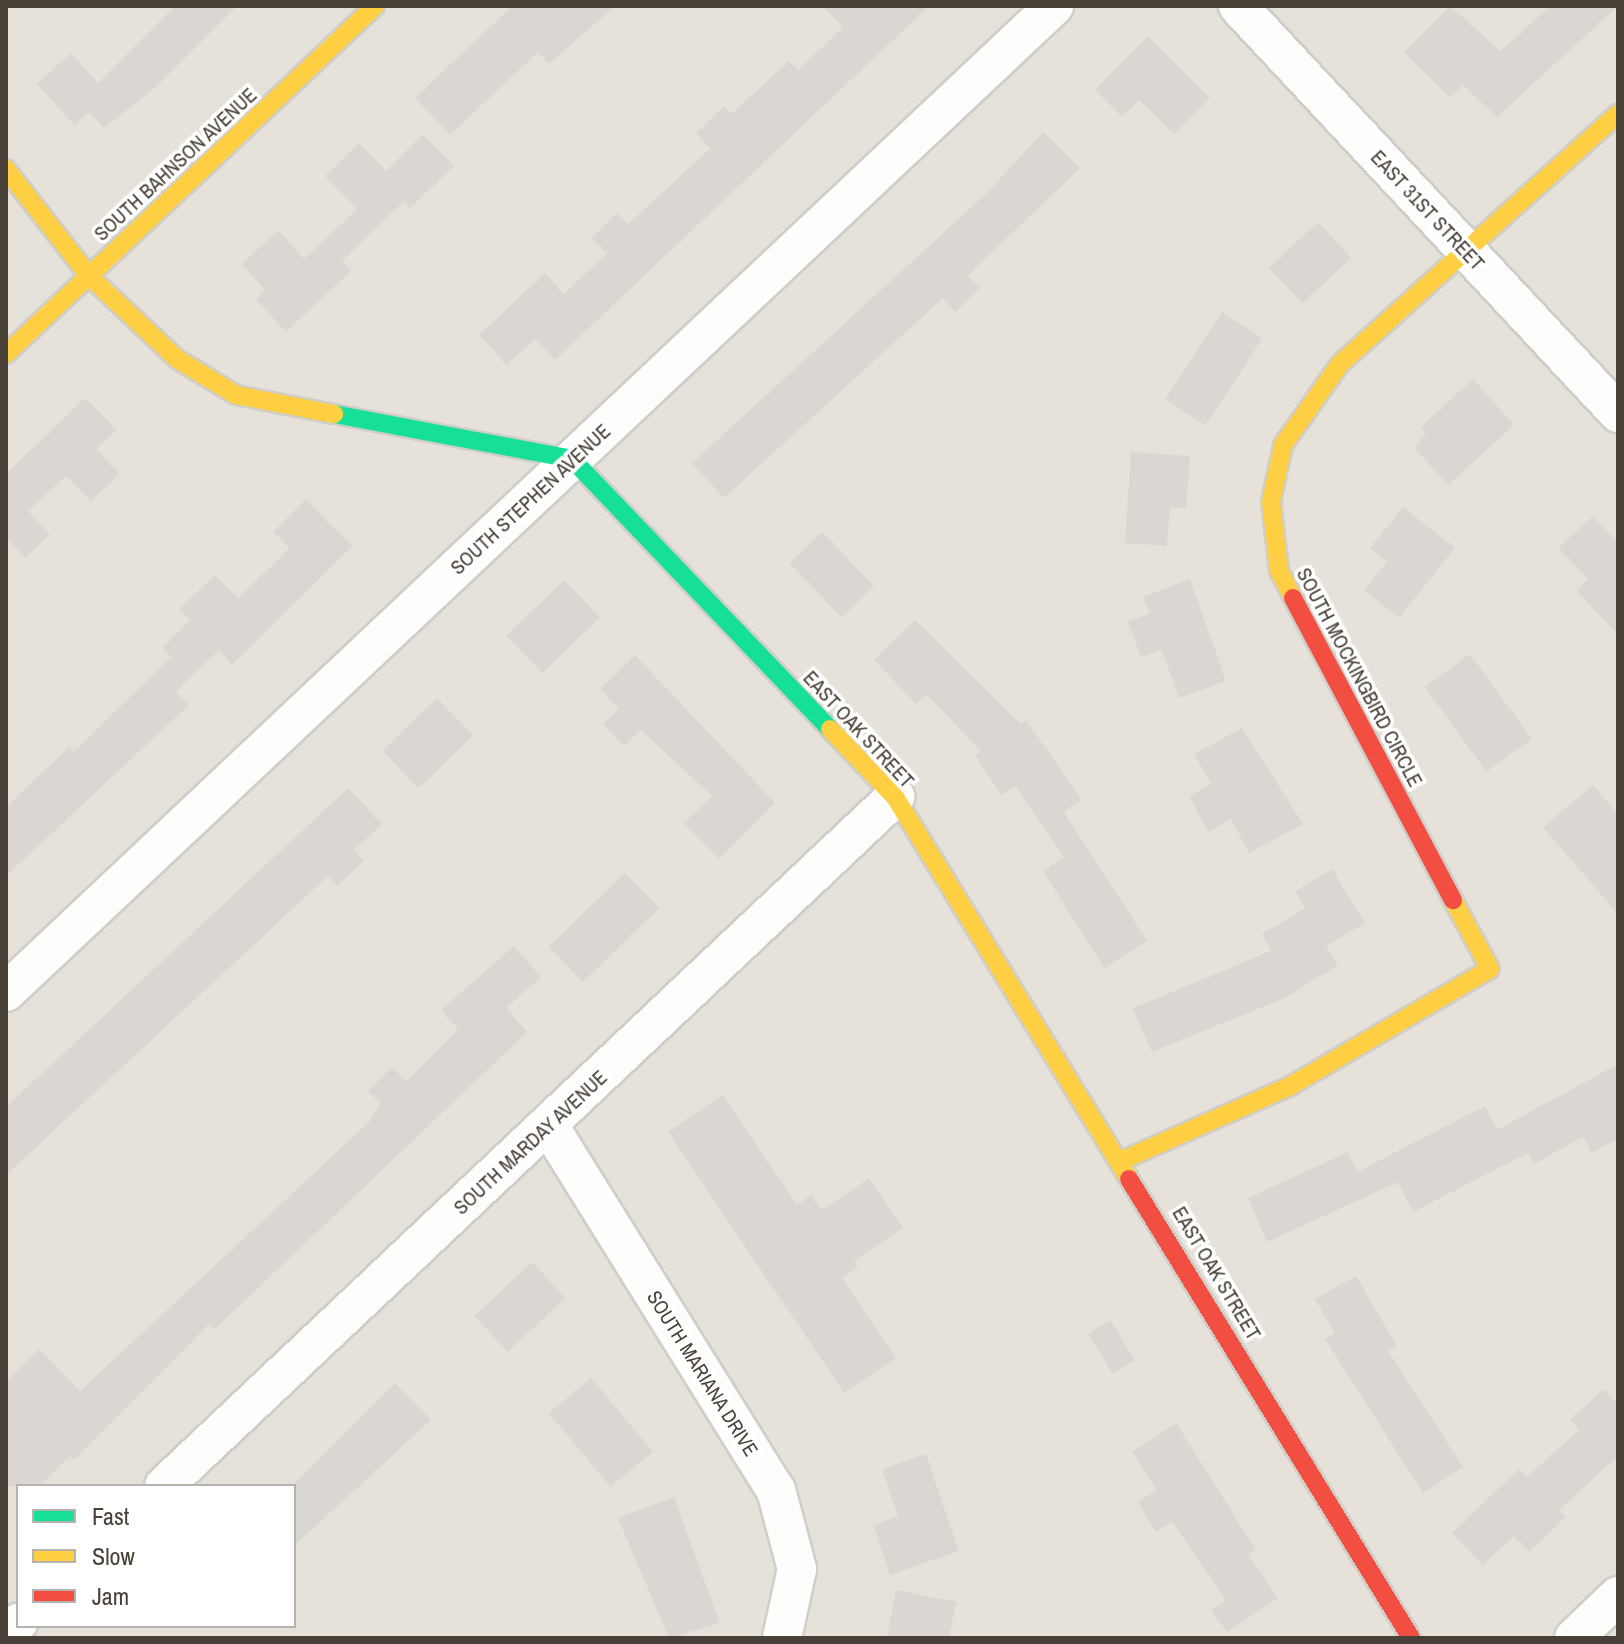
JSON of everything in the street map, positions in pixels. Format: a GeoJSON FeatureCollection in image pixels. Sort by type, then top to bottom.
{"type":"FeatureCollection","features":[{"type":"Feature","properties":{"kind":"street","name":"SOUTH BAHNSON AVENUE"},"geometry":{"type":"LineString","coordinates":[[6,354],[375,6]]}},
{"type":"Feature","properties":{"kind":"street","name":"SOUTH STEPHEN AVENUE"},"geometry":{"type":"LineString","coordinates":[[6,992],[1054,6]]}},
{"type":"Feature","properties":{"kind":"street","name":"EAST 31ST STREET"},"geometry":{"type":"LineString","coordinates":[[1238,6],[1618,413]]}},
{"type":"Feature","properties":{"kind":"street","name":"SOUTH MOCKINGBIRD CIRCLE"},"geometry":{"type":"LineString","coordinates":[[1123,1160],[1292,1085],[1490,969],[1279,571],[1271,502],[1283,445],[1311,399],[1340,364],[1469,254],[1618,114]]}},
{"type":"Feature","properties":{"kind":"street"},"geometry":{"type":"LineString","coordinates":[[6,169],[89,276],[177,359],[236,395],[572,459]]}},
{"type":"Feature","properties":{"kind":"street","name":"EAST OAK STREET"},"geometry":{"type":"LineString","coordinates":[[572,459],[895,797],[1123,1160],[1411,1638]]}},
{"type":"Feature","properties":{"kind":"street","name":"SOUTH MARDAY AVENUE"},"geometry":{"type":"LineString","coordinates":[[166,1484],[895,797]]}},
{"type":"Feature","properties":{"kind":"street","name":"SOUTH MARIANA DRIVE"},"geometry":{"type":"LineString","coordinates":[[549,1126],[776,1490],[797,1569],[782,1638]]}},
{"type":"Feature","properties":{"kind":"street"},"geometry":{"type":"LineString","coordinates":[[1574,1638],[1618,1596]]}},
{"type":"Feature","properties":{"kind":"shaded area"},"geometry":{"type":"Polygon","coordinates":[[[6,6],[1618,6],[1618,1638],[6,1638],[6,6]]]}},
{"type":"Feature","properties":{"kind":"building"},"geometry":{"type":"Polygon","coordinates":[[[175,6],[237,6],[156,87],[104,128],[90,112],[74,125],[37,84],[71,53],[98,83],[175,6]]]}},
{"type":"Feature","properties":{"kind":"building"},"geometry":{"type":"Polygon","coordinates":[[[512,6],[615,6],[549,64],[538,52],[450,135],[415,98],[512,6]]]}},
{"type":"Feature","properties":{"kind":"building"},"geometry":{"type":"Polygon","coordinates":[[[823,6],[929,6],[555,360],[535,339],[507,365],[479,335],[545,273],[564,294],[607,253],[591,238],[617,213],[628,224],[710,149],[696,133],[724,106],[731,114],[789,61],[798,70],[843,27],[823,6]]]}},
{"type":"Feature","properties":{"kind":"building"},"geometry":{"type":"Polygon","coordinates":[[[1450,6],[1501,51],[1550,6],[1618,6],[1497,117],[1463,85],[1451,98],[1404,53],[1450,6]]]}},
{"type":"Feature","properties":{"kind":"building"},"geometry":{"type":"Polygon","coordinates":[[[1148,36],[1210,98],[1174,134],[1139,100],[1122,117],[1095,90],[1148,36]]]}},
{"type":"Feature","properties":{"kind":"building"},"geometry":{"type":"Polygon","coordinates":[[[1043,132],[1080,168],[968,275],[980,288],[955,312],[943,298],[724,498],[692,463],[988,192],[1043,132]]]}},
{"type":"Feature","properties":{"kind":"building"},"geometry":{"type":"Polygon","coordinates":[[[423,134],[454,166],[410,208],[404,201],[342,261],[351,271],[286,332],[256,299],[265,290],[242,264],[278,230],[304,259],[357,209],[325,176],[359,143],[386,171],[423,134]]]}},
{"type":"Feature","properties":{"kind":"building"},"geometry":{"type":"Polygon","coordinates":[[[1318,222],[1351,258],[1302,304],[1269,268],[1318,222]]]}},
{"type":"Feature","properties":{"kind":"building"},"geometry":{"type":"Polygon","coordinates":[[[1222,312],[1262,338],[1206,425],[1165,399],[1222,312]]]}},
{"type":"Feature","properties":{"kind":"building"},"geometry":{"type":"Polygon","coordinates":[[[1473,379],[1514,425],[1448,485],[1414,448],[1426,433],[1421,427],[1473,379]]]}},
{"type":"Feature","properties":{"kind":"building"},"geometry":{"type":"Polygon","coordinates":[[[85,398],[117,430],[96,449],[120,474],[91,501],[66,476],[28,511],[50,534],[25,558],[6,538],[6,474],[85,398]]]}},
{"type":"Feature","properties":{"kind":"building"},"geometry":{"type":"Polygon","coordinates":[[[1131,452],[1190,456],[1186,508],[1170,507],[1167,546],[1125,543],[1131,452]]]}},
{"type":"Feature","properties":{"kind":"building"},"geometry":{"type":"Polygon","coordinates":[[[306,499],[352,546],[232,665],[219,650],[176,691],[189,705],[6,876],[6,807],[69,747],[74,752],[171,657],[162,647],[190,621],[179,609],[215,575],[238,598],[290,548],[273,532],[306,499]]]}},
{"type":"Feature","properties":{"kind":"building"},"geometry":{"type":"Polygon","coordinates":[[[1403,507],[1455,548],[1399,618],[1364,590],[1387,562],[1370,548],[1403,507]]]}},
{"type":"Feature","properties":{"kind":"building"},"geometry":{"type":"Polygon","coordinates":[[[1593,516],[1618,543],[1618,635],[1576,590],[1588,579],[1558,548],[1593,516]]]}},
{"type":"Feature","properties":{"kind":"building"},"geometry":{"type":"Polygon","coordinates":[[[822,532],[874,586],[842,617],[790,563],[822,532]]]}},
{"type":"Feature","properties":{"kind":"building"},"geometry":{"type":"Polygon","coordinates":[[[1190,579],[1226,681],[1179,698],[1162,650],[1141,657],[1128,621],[1150,613],[1143,597],[1190,579]]]}},
{"type":"Feature","properties":{"kind":"building"},"geometry":{"type":"Polygon","coordinates":[[[564,580],[600,617],[543,673],[506,636],[564,580]]]}},
{"type":"Feature","properties":{"kind":"building"},"geometry":{"type":"Polygon","coordinates":[[[915,620],[1021,724],[1026,720],[1082,800],[1064,812],[1147,941],[1104,968],[1043,871],[1064,857],[1015,786],[1002,795],[975,756],[981,751],[926,694],[916,704],[874,660],[915,620]]]}},
{"type":"Feature","properties":{"kind":"building"},"geometry":{"type":"Polygon","coordinates":[[[1470,654],[1532,739],[1486,772],[1425,687],[1470,654]]]}},
{"type":"Feature","properties":{"kind":"building"},"geometry":{"type":"Polygon","coordinates":[[[635,655],[775,803],[719,859],[684,823],[712,796],[641,730],[624,746],[603,724],[619,709],[600,689],[635,655]]]}},
{"type":"Feature","properties":{"kind":"building"},"geometry":{"type":"Polygon","coordinates":[[[437,698],[473,735],[418,788],[382,751],[437,698]]]}},
{"type":"Feature","properties":{"kind":"building"},"geometry":{"type":"Polygon","coordinates":[[[1242,728],[1303,824],[1249,853],[1231,819],[1208,832],[1189,796],[1211,784],[1194,754],[1242,728]]]}},
{"type":"Feature","properties":{"kind":"building"},"geometry":{"type":"Polygon","coordinates":[[[1593,785],[1618,814],[1618,914],[1543,827],[1593,785]]]}},
{"type":"Feature","properties":{"kind":"building"},"geometry":{"type":"Polygon","coordinates":[[[348,788],[382,824],[354,850],[364,861],[337,886],[328,876],[6,1175],[6,1107],[348,788]]]}},
{"type":"Feature","properties":{"kind":"building"},"geometry":{"type":"Polygon","coordinates":[[[1332,869],[1365,923],[1326,946],[1338,965],[1285,998],[1152,1052],[1133,1008],[1271,951],[1262,934],[1305,908],[1295,891],[1332,869]]]}},
{"type":"Feature","properties":{"kind":"building"},"geometry":{"type":"Polygon","coordinates":[[[625,873],[659,908],[583,982],[549,947],[625,873]]]}},
{"type":"Feature","properties":{"kind":"building"},"geometry":{"type":"Polygon","coordinates":[[[514,946],[541,977],[506,1008],[527,1032],[214,1330],[209,1324],[74,1460],[70,1456],[41,1484],[6,1486],[6,1382],[39,1349],[80,1391],[370,1121],[380,1103],[368,1091],[392,1067],[406,1081],[458,1029],[441,1010],[514,946]]]}},
{"type":"Feature","properties":{"kind":"building"},"geometry":{"type":"Polygon","coordinates":[[[1618,1064],[1618,1139],[1592,1153],[1583,1137],[1534,1164],[1528,1153],[1413,1212],[1398,1182],[1267,1242],[1248,1198],[1348,1152],[1357,1172],[1485,1106],[1497,1130],[1618,1064]]]}},
{"type":"Feature","properties":{"kind":"building"},"geometry":{"type":"Polygon","coordinates":[[[723,1095],[797,1205],[811,1195],[822,1210],[869,1178],[903,1228],[854,1261],[858,1267],[842,1278],[896,1358],[844,1393],[668,1132],[723,1095]]]}},
{"type":"Feature","properties":{"kind":"building"},"geometry":{"type":"Polygon","coordinates":[[[532,1262],[565,1298],[508,1352],[474,1316],[532,1262]]]}},
{"type":"Feature","properties":{"kind":"building"},"geometry":{"type":"Polygon","coordinates":[[[1356,1276],[1397,1346],[1388,1351],[1463,1467],[1423,1493],[1325,1339],[1335,1333],[1315,1299],[1356,1276]]]}},
{"type":"Feature","properties":{"kind":"building"},"geometry":{"type":"Polygon","coordinates":[[[1110,1320],[1135,1360],[1113,1374],[1088,1334],[1110,1320]]]}},
{"type":"Feature","properties":{"kind":"building"},"geometry":{"type":"Polygon","coordinates":[[[591,1378],[653,1452],[611,1487],[549,1413],[591,1378]]]}},
{"type":"Feature","properties":{"kind":"building"},"geometry":{"type":"Polygon","coordinates":[[[395,1383],[431,1420],[296,1544],[294,1484],[395,1383]]]}},
{"type":"Feature","properties":{"kind":"building"},"geometry":{"type":"Polygon","coordinates":[[[1603,1389],[1618,1405],[1618,1456],[1559,1510],[1566,1517],[1529,1552],[1514,1536],[1483,1565],[1452,1533],[1519,1469],[1527,1477],[1579,1430],[1570,1420],[1603,1389]]]}},
{"type":"Feature","properties":{"kind":"building"},"geometry":{"type":"Polygon","coordinates":[[[1176,1423],[1256,1550],[1248,1554],[1278,1598],[1227,1632],[1211,1610],[1226,1600],[1172,1522],[1156,1532],[1138,1502],[1157,1490],[1132,1452],[1176,1423]]]}},
{"type":"Feature","properties":{"kind":"building"},"geometry":{"type":"Polygon","coordinates":[[[926,1454],[959,1551],[890,1575],[873,1525],[898,1516],[882,1469],[926,1454]]]}},
{"type":"Feature","properties":{"kind":"building"},"geometry":{"type":"Polygon","coordinates":[[[674,1497],[720,1623],[669,1638],[618,1518],[674,1497]]]}},
{"type":"Feature","properties":{"kind":"building"},"geometry":{"type":"Polygon","coordinates":[[[896,1590],[956,1602],[949,1638],[887,1638],[896,1590]]]}},
{"type":"Feature","properties":{"kind":"traffic: fast"},"geometry":{"type":"LineString","coordinates":[[334,414],[572,459],[830,729]]}},
{"type":"Feature","properties":{"kind":"traffic: slow"},"geometry":{"type":"LineString","coordinates":[[6,354],[375,6]]}},
{"type":"Feature","properties":{"kind":"traffic: slow"},"geometry":{"type":"LineString","coordinates":[[1293,598],[1279,571],[1271,502],[1283,445],[1340,364],[1618,114]]}},
{"type":"Feature","properties":{"kind":"traffic: slow"},"geometry":{"type":"LineString","coordinates":[[6,169],[89,276],[177,359],[236,395],[334,414]]}},
{"type":"Feature","properties":{"kind":"traffic: slow"},"geometry":{"type":"LineString","coordinates":[[830,729],[895,797],[1129,1179]]}},
{"type":"Feature","properties":{"kind":"traffic: slow"},"geometry":{"type":"LineString","coordinates":[[1123,1160],[1292,1085],[1490,969],[1453,900]]}},
{"type":"Feature","properties":{"kind":"traffic: jam"},"geometry":{"type":"LineString","coordinates":[[1293,598],[1453,900]]}},
{"type":"Feature","properties":{"kind":"traffic: jam"},"geometry":{"type":"LineString","coordinates":[[1129,1179],[1411,1638]]}}]}
